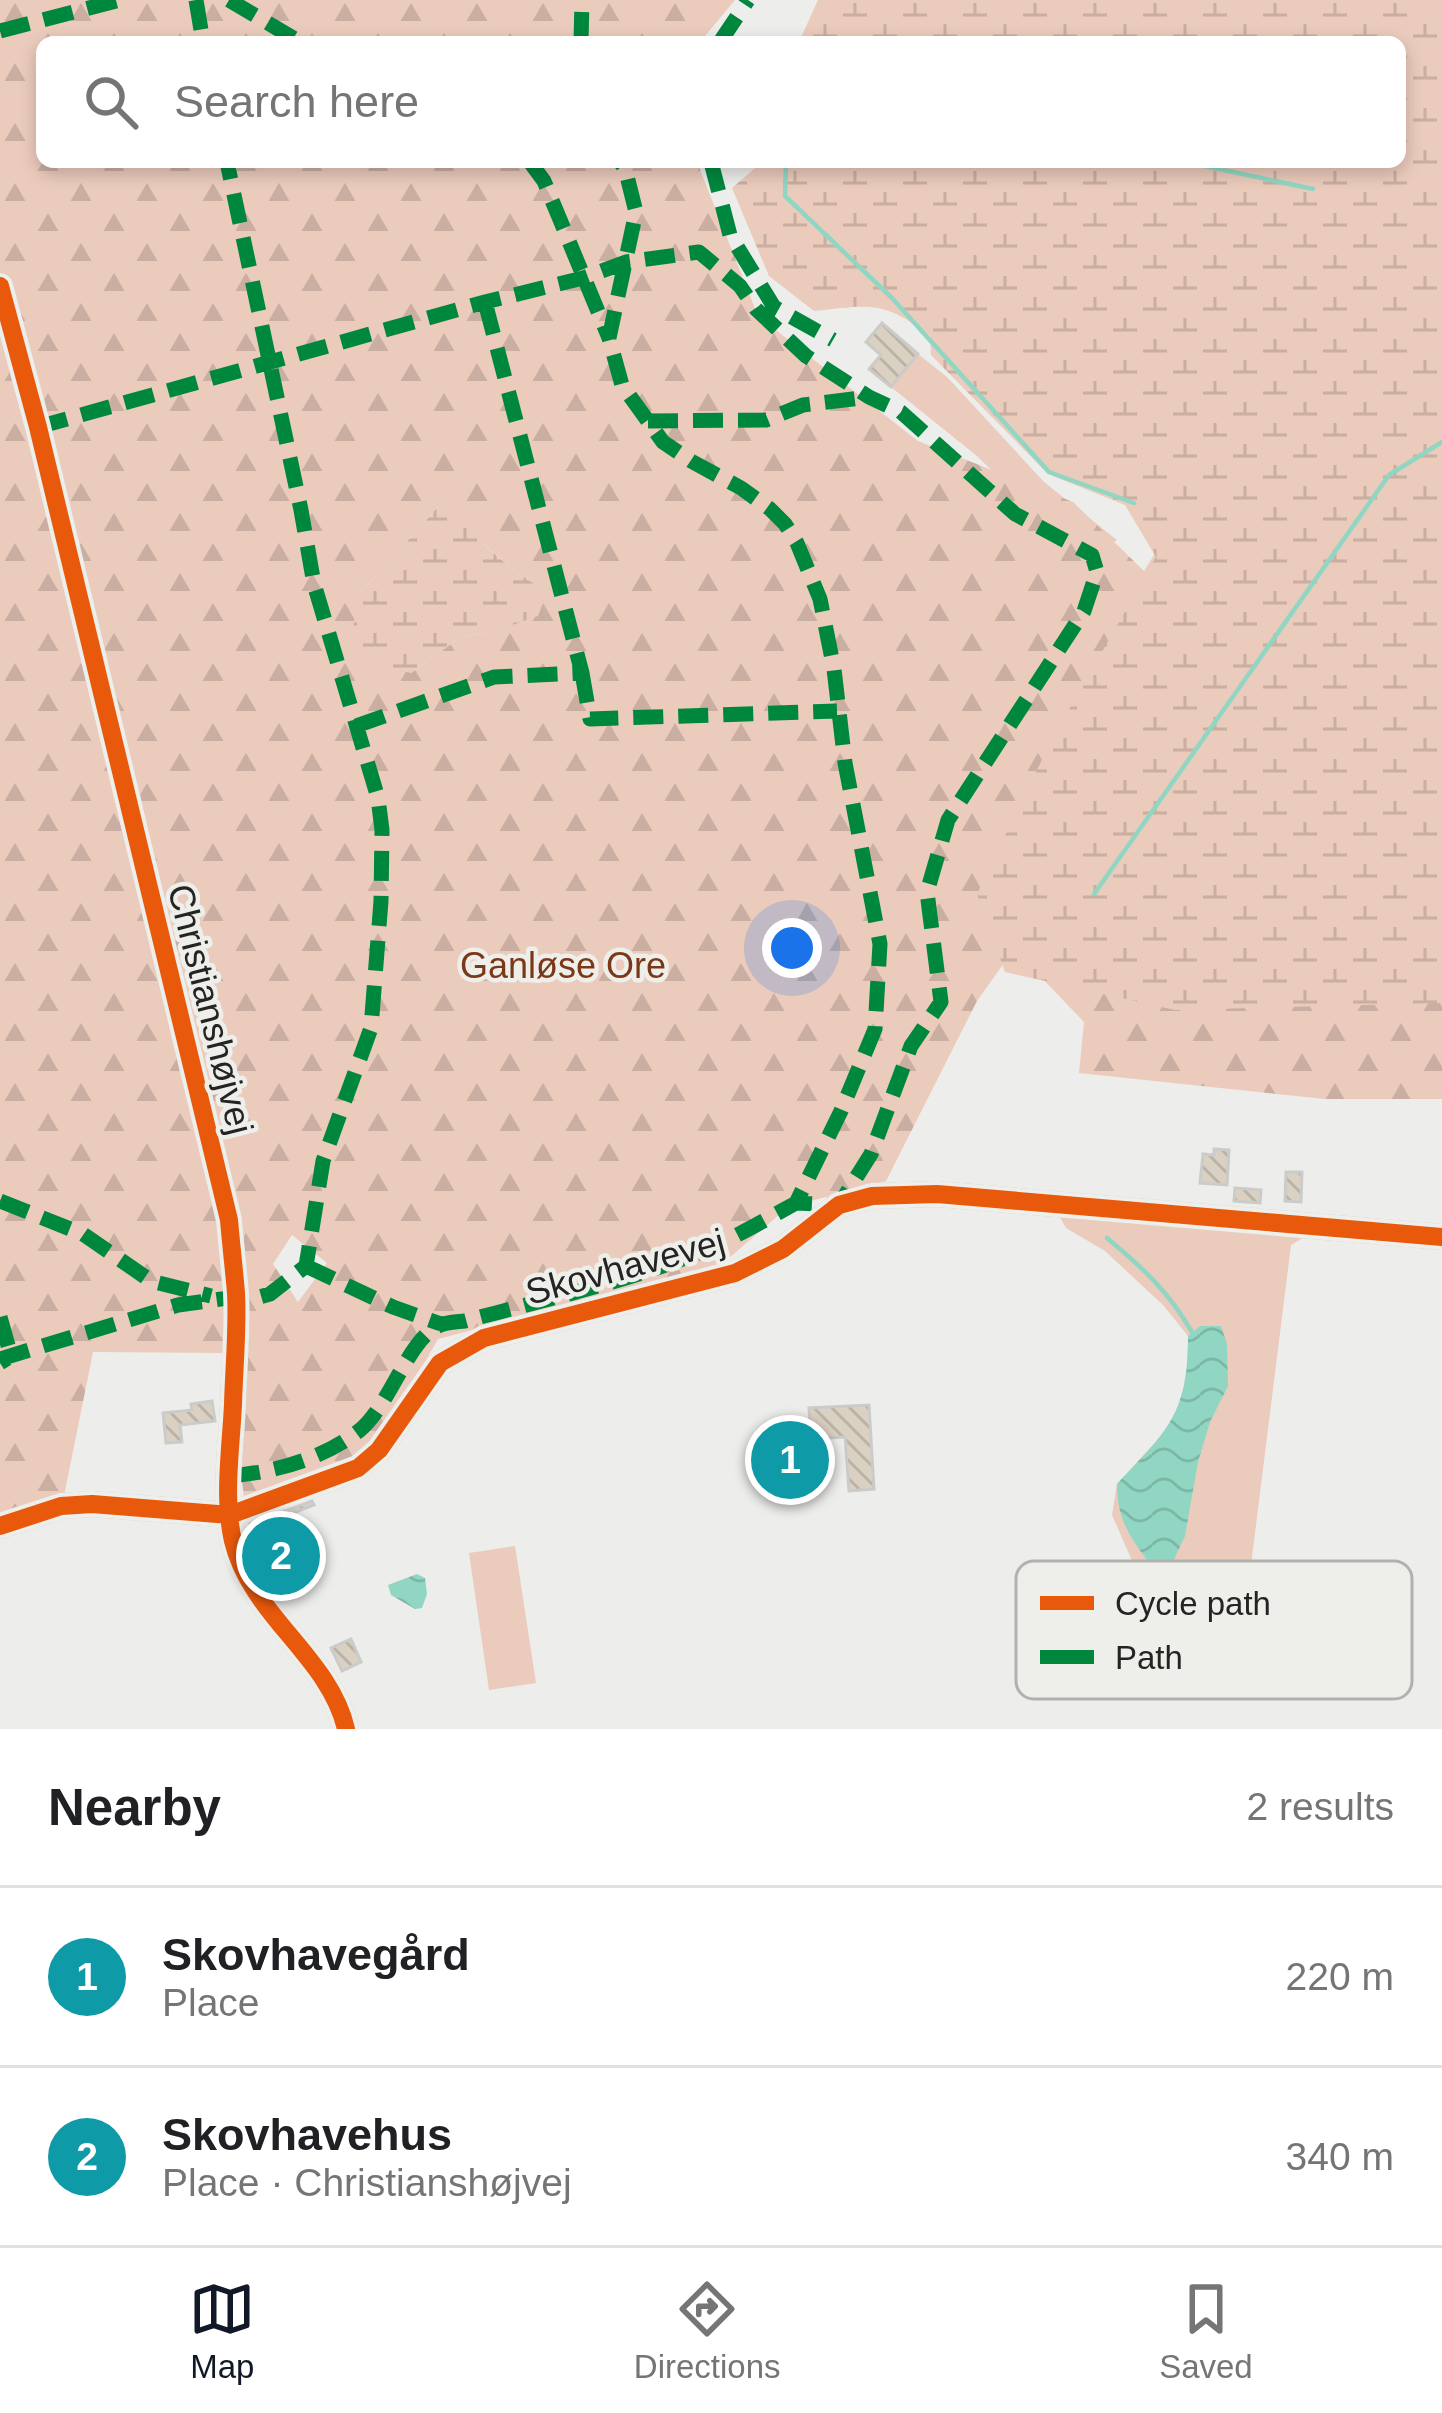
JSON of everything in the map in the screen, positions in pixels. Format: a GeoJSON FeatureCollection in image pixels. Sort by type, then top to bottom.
{"type":"FeatureCollection","features":[{"type":"Feature","properties":{"kind":"street","name":"Christianshøjvej"},"geometry":{"type":"LineString","coordinates":[[0,286],[229,1220],[236,1297],[229,1491],[233,1541],[246,1576],[318,1672],[342,1712],[346,1729]]}},
{"type":"Feature","properties":{"kind":"street","name":"Skovhavevej"},"geometry":{"type":"LineString","coordinates":[[230,1515],[358,1468],[379,1450],[440,1363],[460,1349],[484,1338],[735,1274],[783,1249],[839,1205],[872,1196],[938,1194],[1442,1237]]}},
{"type":"Feature","properties":{"kind":"street"},"geometry":{"type":"LineString","coordinates":[[0,1526],[61,1506],[92,1504],[230,1515]]}},
{"type":"Feature","properties":{"kind":"green space","name":"Ganløse Ore"},"geometry":{"type":"Polygon","coordinates":[[[0,0],[735,0],[705,36],[36,36],[36,168],[699,168],[758,316],[918,441],[1073,502],[1144,571],[1396,168],[1406,168],[1406,36],[1442,0],[1442,1099],[1324,1099],[1079,1073],[1084,1022],[1014,949],[977,1001],[886,1181],[788,1207],[721,1265],[438,1339],[371,1457],[245,1505],[226,1353],[93,1352],[64,1496],[0,1521],[0,0]],[[439,506],[357,597],[411,673],[462,636],[489,633],[547,592],[516,572],[439,506]],[[292,1235],[273,1264],[298,1302],[327,1263],[292,1235]]]}},
{"type":"Feature","properties":{"kind":"green space"},"geometry":{"type":"Polygon","coordinates":[[[818,0],[1442,0],[1442,1003],[1175,1010],[1005,972],[977,894],[1049,745],[1156,557],[1125,505],[1048,474],[931,355],[930,336],[914,324],[876,308],[814,311],[769,276],[732,188],[755,168],[1406,168],[1406,36],[802,36],[818,0]]]}},
{"type":"Feature","properties":{"kind":"green space"},"geometry":{"type":"Polygon","coordinates":[[[918,354],[947,377],[1044,482],[1117,540],[1092,556],[891,387],[918,354]]]}},
{"type":"Feature","properties":{"kind":"green space"},"geometry":{"type":"Polygon","coordinates":[[[472,505],[483,544],[547,592],[538,616],[489,633],[462,636],[411,673],[371,664],[353,631],[357,597],[439,506],[472,505]]]}},
{"type":"Feature","properties":{"kind":"green space"},"geometry":{"type":"Polygon","coordinates":[[[1057,1212],[1311,1233],[1291,1245],[1252,1561],[1132,1561],[1112,1515],[1117,1484],[1162,1435],[1180,1407],[1187,1379],[1188,1336],[1163,1305],[1105,1251],[1066,1228],[1057,1212]]]}},
{"type":"Feature","properties":{"kind":"green space"},"geometry":{"type":"Polygon","coordinates":[[[515,1546],[536,1683],[489,1690],[469,1553],[515,1546]]]}},
{"type":"Feature","properties":{"kind":"water"},"geometry":{"type":"Polygon","coordinates":[[[1200,1326],[1221,1326],[1227,1344],[1228,1386],[1198,1462],[1185,1536],[1173,1561],[1148,1561],[1123,1520],[1117,1484],[1172,1419],[1184,1384],[1188,1336],[1200,1326]]]}},
{"type":"Feature","properties":{"kind":"water"},"geometry":{"type":"Polygon","coordinates":[[[417,1574],[425,1578],[427,1594],[422,1608],[415,1609],[391,1595],[388,1585],[417,1574]]]}},
{"type":"Feature","properties":{"kind":"building"},"geometry":{"type":"Polygon","coordinates":[[[882,323],[918,354],[891,387],[869,369],[881,355],[866,342],[882,323]]]}},
{"type":"Feature","properties":{"kind":"building"},"geometry":{"type":"Polygon","coordinates":[[[1214,1149],[1229,1150],[1227,1185],[1200,1183],[1203,1154],[1214,1155],[1214,1149]]]}},
{"type":"Feature","properties":{"kind":"building"},"geometry":{"type":"Polygon","coordinates":[[[1286,1172],[1302,1172],[1301,1202],[1285,1201],[1286,1172]]]}},
{"type":"Feature","properties":{"kind":"building"},"geometry":{"type":"Polygon","coordinates":[[[1235,1188],[1261,1190],[1260,1203],[1234,1201],[1235,1188]]]}},
{"type":"Feature","properties":{"kind":"building"},"geometry":{"type":"Polygon","coordinates":[[[212,1401],[215,1421],[180,1425],[182,1442],[166,1443],[163,1413],[192,1410],[191,1404],[212,1401]]]}},
{"type":"Feature","properties":{"kind":"building"},"geometry":{"type":"Polygon","coordinates":[[[869,1405],[874,1489],[849,1491],[845,1437],[811,1439],[809,1408],[869,1405]]]}},
{"type":"Feature","properties":{"kind":"building"},"geometry":{"type":"Polygon","coordinates":[[[800,1443],[802,1476],[780,1477],[778,1444],[800,1443]]]}},
{"type":"Feature","properties":{"kind":"building"},"geometry":{"type":"Polygon","coordinates":[[[312,1501],[314,1505],[280,1518],[301,1558],[268,1571],[250,1524],[312,1501]]]}},
{"type":"Feature","properties":{"kind":"building"},"geometry":{"type":"Polygon","coordinates":[[[351,1639],[361,1662],[342,1671],[331,1648],[351,1639]]]}},
{"type":"Feature","properties":{"kind":"waterway"},"geometry":{"type":"LineString","coordinates":[[786,168],[785,196],[891,297],[1049,472],[1134,503]]}},
{"type":"Feature","properties":{"kind":"waterway"},"geometry":{"type":"LineString","coordinates":[[1214,168],[1313,189]]}},
{"type":"Feature","properties":{"kind":"waterway"},"geometry":{"type":"LineString","coordinates":[[1094,894],[1389,475],[1442,442]]}},
{"type":"Feature","properties":{"kind":"waterway"},"geometry":{"type":"LineString","coordinates":[[1107,1238],[1154,1281],[1192,1332]]}},
{"type":"Feature","properties":{"kind":"marked path"},"geometry":{"type":"LineString","coordinates":[[0,31],[120,0]]}},
{"type":"Feature","properties":{"kind":"marked path"},"geometry":{"type":"LineString","coordinates":[[196,0],[202,36]]}},
{"type":"Feature","properties":{"kind":"marked path"},"geometry":{"type":"LineString","coordinates":[[229,0],[290,36]]}},
{"type":"Feature","properties":{"kind":"marked path"},"geometry":{"type":"LineString","coordinates":[[581,36],[582,0]]}},
{"type":"Feature","properties":{"kind":"marked path"},"geometry":{"type":"LineString","coordinates":[[724,36],[748,0]]}},
{"type":"Feature","properties":{"kind":"marked path"},"geometry":{"type":"LineString","coordinates":[[0,1359],[178,1305],[270,1294],[306,1266],[323,1161],[371,1028],[381,901],[378,798],[314,584],[228,168]]}},
{"type":"Feature","properties":{"kind":"marked path"},"geometry":{"type":"LineString","coordinates":[[534,168],[609,338]]}},
{"type":"Feature","properties":{"kind":"marked path"},"geometry":{"type":"LineString","coordinates":[[625,168],[636,212],[625,262]]}},
{"type":"Feature","properties":{"kind":"marked path"},"geometry":{"type":"LineString","coordinates":[[713,168],[730,235],[774,307],[833,340]]}},
{"type":"Feature","properties":{"kind":"marked path"},"geometry":{"type":"LineString","coordinates":[[699,252],[740,286],[756,309],[806,356],[901,412],[1015,514],[1092,555],[1097,572],[1084,611],[948,820],[927,892],[941,1002],[911,1046],[871,1154],[839,1205],[796,1203],[875,1029],[880,944],[820,599],[785,524],[741,488],[663,442],[622,385],[609,338],[625,262],[699,252]]}},
{"type":"Feature","properties":{"kind":"marked path"},"geometry":{"type":"LineString","coordinates":[[38,427],[583,278],[625,262]]}},
{"type":"Feature","properties":{"kind":"marked path"},"geometry":{"type":"LineString","coordinates":[[356,726],[494,677],[582,673],[485,302]]}},
{"type":"Feature","properties":{"kind":"marked path"},"geometry":{"type":"LineString","coordinates":[[648,421],[766,420],[803,405],[869,397]]}},
{"type":"Feature","properties":{"kind":"marked path"},"geometry":{"type":"LineString","coordinates":[[582,673],[590,719],[837,711]]}},
{"type":"Feature","properties":{"kind":"marked path"},"geometry":{"type":"LineString","coordinates":[[0,1201],[83,1234],[151,1281],[211,1296]]}},
{"type":"Feature","properties":{"kind":"marked path"},"geometry":{"type":"LineString","coordinates":[[230,1476],[298,1462],[360,1430],[417,1345],[438,1326],[661,1267],[716,1245],[796,1203]]}},
{"type":"Feature","properties":{"kind":"marked path"},"geometry":{"type":"LineString","coordinates":[[306,1266],[441,1324]]}},
{"type":"Feature","properties":{"kind":"marked path"},"geometry":{"type":"LineString","coordinates":[[0,1317],[11,1356],[0,1363]]}},
{"type":"Feature","properties":{"kind":"cycle path"},"geometry":{"type":"LineString","coordinates":[[0,286],[229,1220],[236,1307],[228,1490],[233,1541],[256,1592],[324,1679],[346,1729]]}},
{"type":"Feature","properties":{"kind":"cycle path"},"geometry":{"type":"LineString","coordinates":[[0,1526],[61,1506],[92,1504],[230,1515],[358,1468],[379,1450],[440,1363],[484,1338],[735,1273],[783,1249],[839,1205],[872,1196],[937,1194],[1442,1237]]}},
{"type":"Feature","properties":{"kind":"place","name":"Skovhavegård"},"geometry":{"type":"Point","coordinates":[790,1460]}},
{"type":"Feature","properties":{"kind":"place","name":"Skovhavehus"},"geometry":{"type":"Point","coordinates":[281,1556]}}]}
